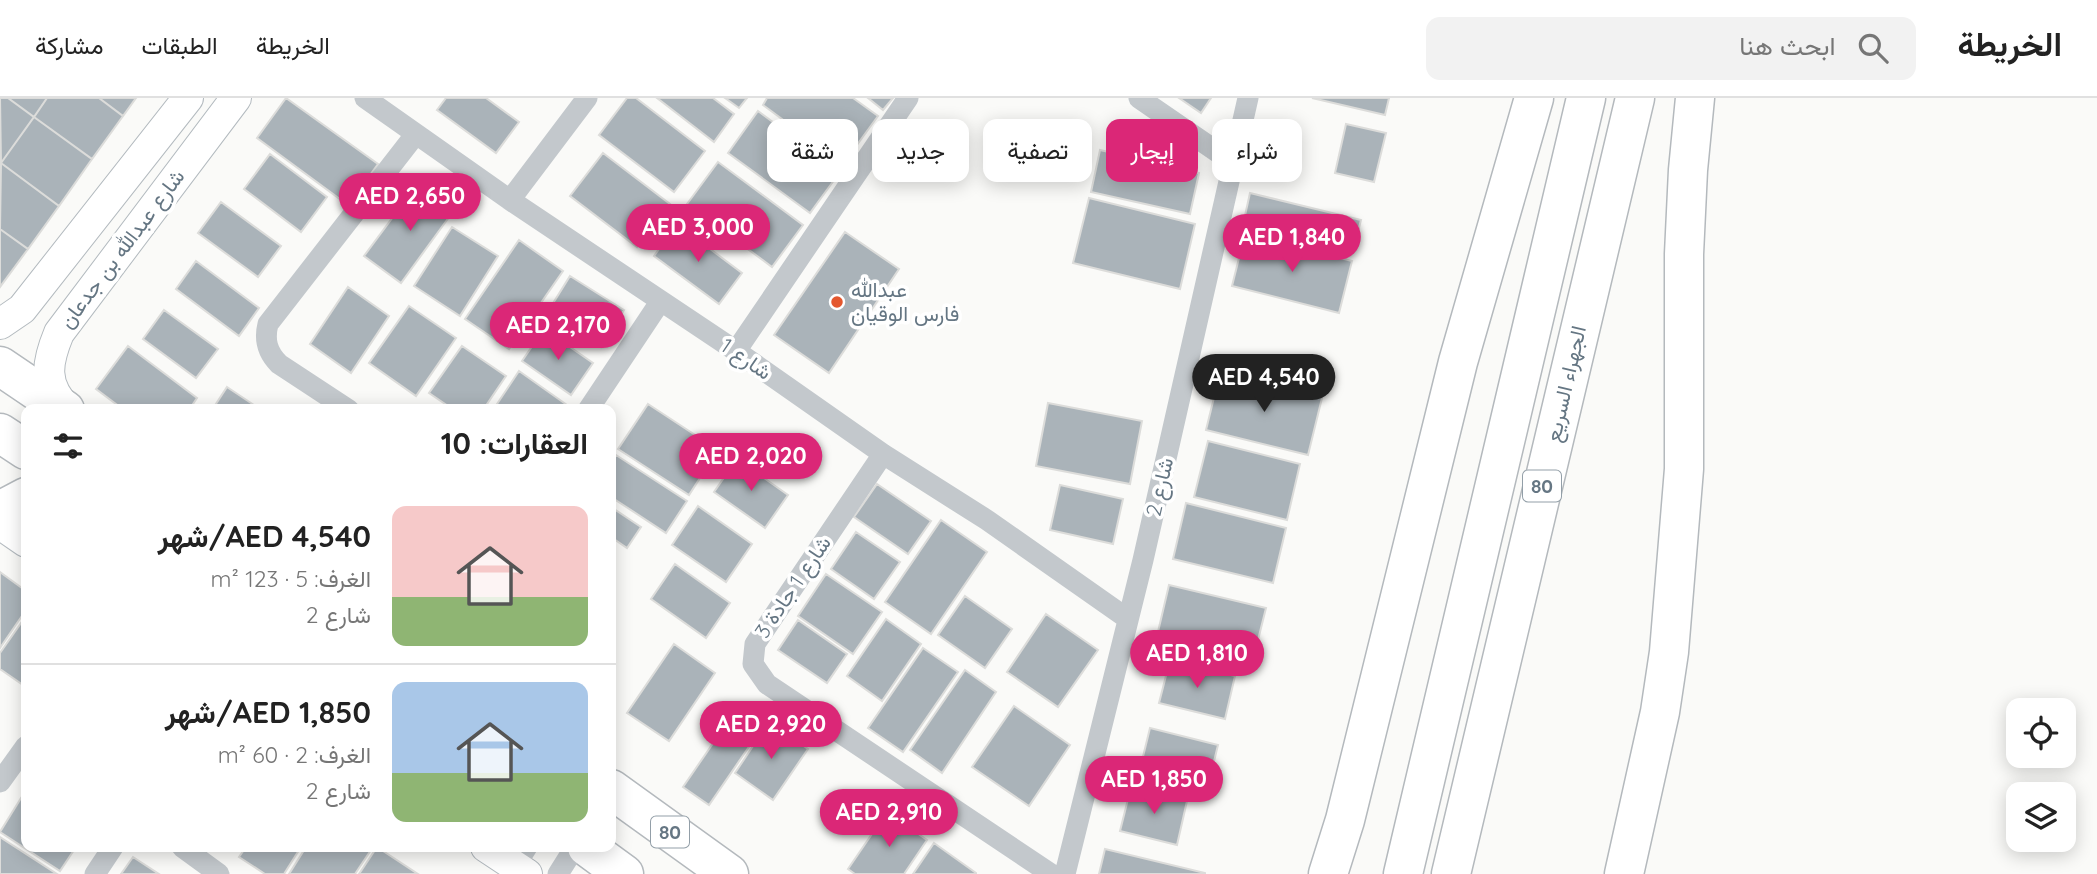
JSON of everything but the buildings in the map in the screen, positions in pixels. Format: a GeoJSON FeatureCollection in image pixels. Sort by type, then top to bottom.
{"type":"FeatureCollection","features":[{"type":"Feature","properties":{"kind":"highway"},"geometry":{"type":"LineString","coordinates":[[1328,874],[1354,783],[1458,362],[1534,98]]}},
{"type":"Feature","properties":{"kind":"highway","name":"80"},"geometry":{"type":"LineString","coordinates":[[1403,874],[1586,98]]}},
{"type":"Feature","properties":{"kind":"highway","name":"الجهراء السريع"},"geometry":{"type":"LineString","coordinates":[[1451,874],[1635,98]]}},
{"type":"Feature","properties":{"kind":"highway"},"geometry":{"type":"LineString","coordinates":[[1624,874],[1660,712],[1669,652],[1684,469],[1685,242],[1695,98]]}},
{"type":"Feature","properties":{"kind":"highway"},"geometry":{"type":"LineString","coordinates":[[0,366],[57,404]]}},
{"type":"Feature","properties":{"kind":"highway"},"geometry":{"type":"LineString","coordinates":[[0,433],[21,447]]}},
{"type":"Feature","properties":{"kind":"highway"},"geometry":{"type":"LineString","coordinates":[[0,513],[21,500]]}},
{"type":"Feature","properties":{"kind":"highway"},"geometry":{"type":"LineString","coordinates":[[1652,874],[1660,773],[1660,712]]}},
{"type":"Feature","properties":{"kind":"highway","name":"80"},"geometry":{"type":"LineString","coordinates":[[616,793],[729,874]]}},
{"type":"Feature","properties":{"kind":"highway"},"geometry":{"type":"LineString","coordinates":[[594,852],[624,874]]}},
{"type":"Feature","properties":{"kind":"street","name":"شارع عبدالله بن جدعان"},"geometry":{"type":"LineString","coordinates":[[0,324],[22,309],[188,98]]}},
{"type":"Feature","properties":{"kind":"street","name":"شارع عبدالله بن جدعان"},"geometry":{"type":"LineString","coordinates":[[62,404],[48,366],[60,333],[236,98]]}},
{"type":"Feature","properties":{"kind":"street","name":"شارع 1"},"geometry":{"type":"LineString","coordinates":[[365,98],[510,200],[736,351],[883,454],[987,520],[1128,619]]}},
{"type":"Feature","properties":{"kind":"street"},"geometry":{"type":"LineString","coordinates":[[510,200],[587,98]]}},
{"type":"Feature","properties":{"kind":"street"},"geometry":{"type":"LineString","coordinates":[[736,351],[908,98]]}},
{"type":"Feature","properties":{"kind":"street"},"geometry":{"type":"LineString","coordinates":[[1139,98],[1212,148]]}},
{"type":"Feature","properties":{"kind":"street","name":"شارع 2"},"geometry":{"type":"LineString","coordinates":[[1243,119],[1248,98]]}},
{"type":"Feature","properties":{"kind":"street"},"geometry":{"type":"LineString","coordinates":[[340,404],[279,365],[266,342],[268,324],[415,135]]}},
{"type":"Feature","properties":{"kind":"street","name":"شارع 2"},"geometry":{"type":"LineString","coordinates":[[1065,874],[1128,619],[1227,182]]}},
{"type":"Feature","properties":{"kind":"street"},"geometry":{"type":"LineString","coordinates":[[46,279],[41,291],[46,304],[60,312],[75,310]]}},
{"type":"Feature","properties":{"kind":"street"},"geometry":{"type":"LineString","coordinates":[[592,404],[660,302]]}},
{"type":"Feature","properties":{"kind":"street","name":"شارع 1 جادة 3"},"geometry":{"type":"LineString","coordinates":[[883,454],[755,644],[753,664],[767,684],[1051,874]]}},
{"type":"Feature","properties":{"kind":"street"},"geometry":{"type":"LineString","coordinates":[[0,524],[21,539]]}},
{"type":"Feature","properties":{"kind":"street"},"geometry":{"type":"LineString","coordinates":[[0,782],[21,753]]}},
{"type":"Feature","properties":{"kind":"street"},"geometry":{"type":"LineString","coordinates":[[95,874],[110,852]]}},
{"type":"Feature","properties":{"kind":"street"},"geometry":{"type":"LineString","coordinates":[[189,852],[219,874]]}},
{"type":"Feature","properties":{"kind":"street"},"geometry":{"type":"LineString","coordinates":[[498,852],[523,862]]}},
{"type":"Feature","properties":{"kind":"street"},"geometry":{"type":"LineString","coordinates":[[558,874],[572,852]]}},
{"type":"Feature","properties":{"kind":"place","name":"عبدالله فارس الوقيان"},"geometry":{"type":"Point","coordinates":[837,302]}}]}
